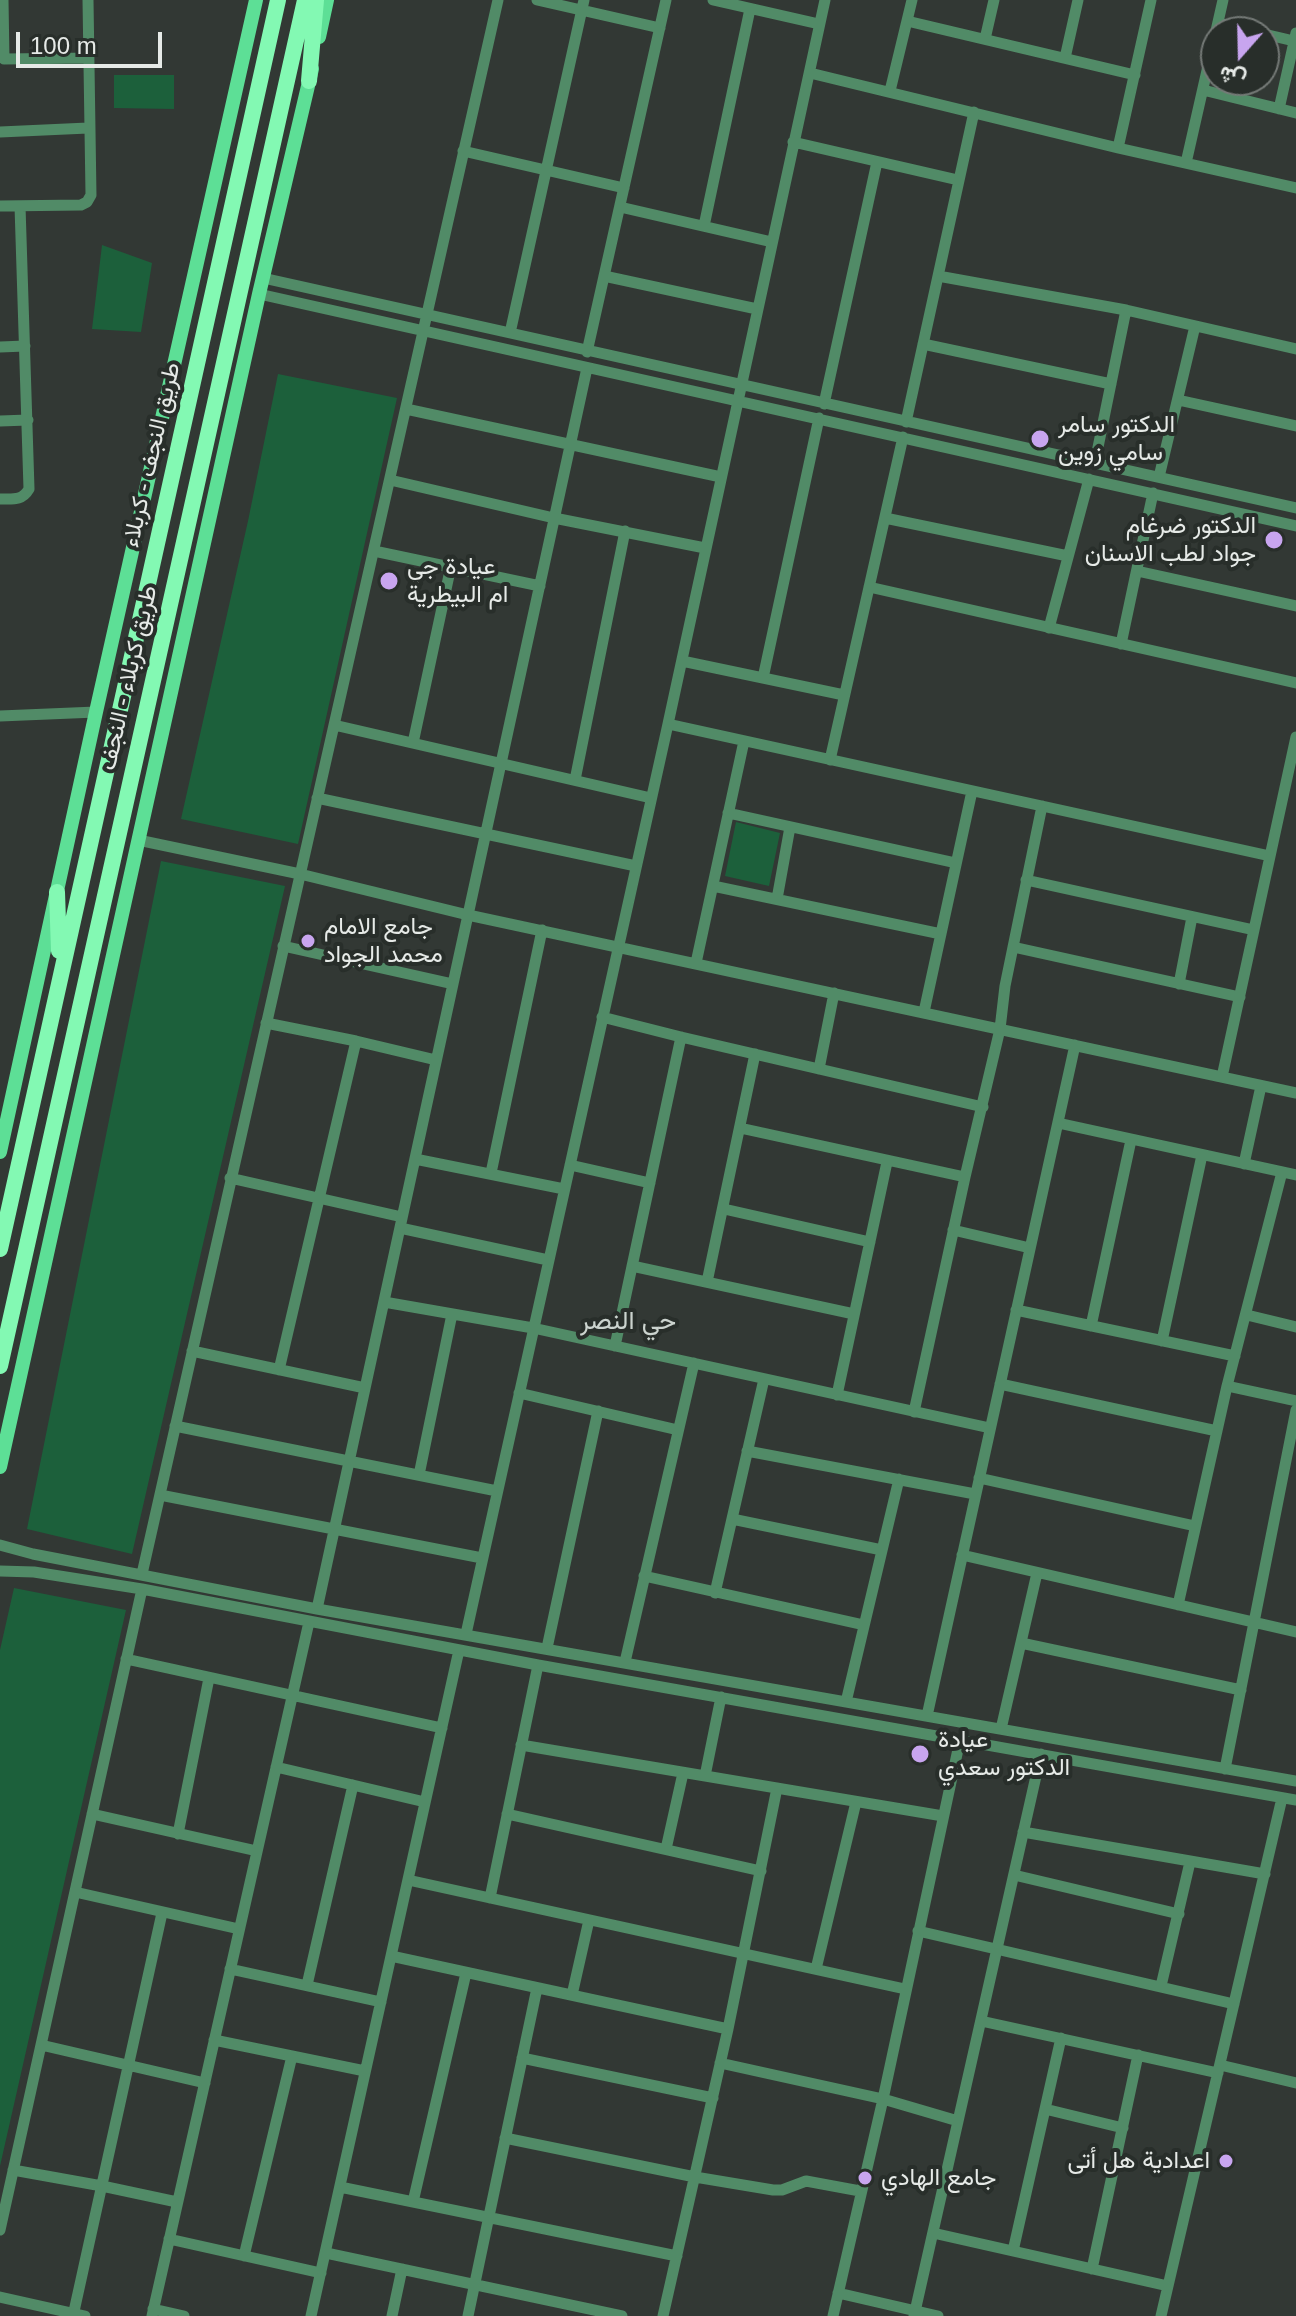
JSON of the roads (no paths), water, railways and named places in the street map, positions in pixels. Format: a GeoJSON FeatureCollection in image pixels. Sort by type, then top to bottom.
{"type":"FeatureCollection","features":[{"type":"Feature","properties":{"kind":"highway","name":"طريق النجف - کربلاء"},"geometry":{"type":"LineString","coordinates":[[0,1249],[278,0]]}},
{"type":"Feature","properties":{"kind":"highway","name":"طريق کربلاء - النجف"},"geometry":{"type":"LineString","coordinates":[[0,1366],[305,0]]}},
{"type":"Feature","properties":{"kind":"highway"},"geometry":{"type":"LineString","coordinates":[[309,81],[316,0]]}},
{"type":"Feature","properties":{"kind":"highway"},"geometry":{"type":"LineString","coordinates":[[57,892],[60,976]]}},
{"type":"Feature","properties":{"kind":"main road"},"geometry":{"type":"LineString","coordinates":[[0,1152],[256,0]]}},
{"type":"Feature","properties":{"kind":"main road"},"geometry":{"type":"LineString","coordinates":[[0,1467],[259,294],[327,0]]}},
{"type":"Feature","properties":{"kind":"street"},"geometry":{"type":"LineString","coordinates":[[3,0],[2,60],[88,58]]}},
{"type":"Feature","properties":{"kind":"street"},"geometry":{"type":"LineString","coordinates":[[0,206],[81,205],[87,202],[91,188],[88,0]]}},
{"type":"Feature","properties":{"kind":"street"},"geometry":{"type":"LineString","coordinates":[[142,1574],[498,0]]}},
{"type":"Feature","properties":{"kind":"street"},"geometry":{"type":"LineString","coordinates":[[537,0],[583,5],[660,28]]}},
{"type":"Feature","properties":{"kind":"street"},"geometry":{"type":"LineString","coordinates":[[587,352],[666,0]]}},
{"type":"Feature","properties":{"kind":"street"},"geometry":{"type":"LineString","coordinates":[[713,0],[819,24]]}},
{"type":"Feature","properties":{"kind":"street"},"geometry":{"type":"LineString","coordinates":[[466,1634],[825,0]]}},
{"type":"Feature","properties":{"kind":"street"},"geometry":{"type":"LineString","coordinates":[[890,91],[912,0]]}},
{"type":"Feature","properties":{"kind":"street"},"geometry":{"type":"LineString","coordinates":[[985,39],[994,0]]}},
{"type":"Feature","properties":{"kind":"street"},"geometry":{"type":"LineString","coordinates":[[1065,58],[1078,0]]}},
{"type":"Feature","properties":{"kind":"street"},"geometry":{"type":"LineString","coordinates":[[1118,148],[1151,0]]}},
{"type":"Feature","properties":{"kind":"street"},"geometry":{"type":"LineString","coordinates":[[510,333],[583,5]]}},
{"type":"Feature","properties":{"kind":"street"},"geometry":{"type":"LineString","coordinates":[[704,226],[750,9]]}},
{"type":"Feature","properties":{"kind":"street"},"geometry":{"type":"LineString","coordinates":[[907,21],[1135,75]]}},
{"type":"Feature","properties":{"kind":"street"},"geometry":{"type":"LineString","coordinates":[[1279,109],[1295,37]]}},
{"type":"Feature","properties":{"kind":"street"},"geometry":{"type":"LineString","coordinates":[[810,73],[1296,188]]}},
{"type":"Feature","properties":{"kind":"street"},"geometry":{"type":"LineString","coordinates":[[1186,163],[1202,96]]}},
{"type":"Feature","properties":{"kind":"street"},"geometry":{"type":"LineString","coordinates":[[1227,96],[1296,113]]}},
{"type":"Feature","properties":{"kind":"street"},"geometry":{"type":"LineString","coordinates":[[906,422],[974,112]]}},
{"type":"Feature","properties":{"kind":"street"},"geometry":{"type":"LineString","coordinates":[[0,132],[88,128]]}},
{"type":"Feature","properties":{"kind":"street"},"geometry":{"type":"LineString","coordinates":[[793,142],[958,180]]}},
{"type":"Feature","properties":{"kind":"street"},"geometry":{"type":"LineString","coordinates":[[463,151],[624,188]]}},
{"type":"Feature","properties":{"kind":"street"},"geometry":{"type":"LineString","coordinates":[[824,404],[877,162]]}},
{"type":"Feature","properties":{"kind":"street"},"geometry":{"type":"LineString","coordinates":[[0,499],[18,499],[25,496],[29,489],[20,206]]}},
{"type":"Feature","properties":{"kind":"street"},"geometry":{"type":"LineString","coordinates":[[620,207],[772,242]]}},
{"type":"Feature","properties":{"kind":"street"},"geometry":{"type":"LineString","coordinates":[[604,276],[757,309]]}},
{"type":"Feature","properties":{"kind":"street"},"geometry":{"type":"LineString","coordinates":[[938,276],[1126,310],[1296,349]]}},
{"type":"Feature","properties":{"kind":"street"},"geometry":{"type":"LineString","coordinates":[[263,278],[1296,508]]}},
{"type":"Feature","properties":{"kind":"street"},"geometry":{"type":"LineString","coordinates":[[259,294],[1296,526]]}},
{"type":"Feature","properties":{"kind":"street"},"geometry":{"type":"LineString","coordinates":[[1095,462],[1126,310]]}},
{"type":"Feature","properties":{"kind":"street"},"geometry":{"type":"LineString","coordinates":[[445,335],[444,327],[450,320]]}},
{"type":"Feature","properties":{"kind":"street"},"geometry":{"type":"LineString","coordinates":[[1159,477],[1195,326]]}},
{"type":"Feature","properties":{"kind":"street"},"geometry":{"type":"LineString","coordinates":[[923,344],[1111,384]]}},
{"type":"Feature","properties":{"kind":"street"},"geometry":{"type":"LineString","coordinates":[[0,347],[25,346]]}},
{"type":"Feature","properties":{"kind":"street"},"geometry":{"type":"LineString","coordinates":[[317,1609],[587,368]]}},
{"type":"Feature","properties":{"kind":"street"},"geometry":{"type":"LineString","coordinates":[[722,397],[726,390],[724,382]]}},
{"type":"Feature","properties":{"kind":"street"},"geometry":{"type":"LineString","coordinates":[[753,404],[752,395],[757,389]]}},
{"type":"Feature","properties":{"kind":"street"},"geometry":{"type":"LineString","coordinates":[[1178,400],[1296,426]]}},
{"type":"Feature","properties":{"kind":"street"},"geometry":{"type":"LineString","coordinates":[[406,409],[721,477]]}},
{"type":"Feature","properties":{"kind":"street"},"geometry":{"type":"LineString","coordinates":[[763,678],[819,418]]}},
{"type":"Feature","properties":{"kind":"street"},"geometry":{"type":"LineString","coordinates":[[0,421],[28,420]]}},
{"type":"Feature","properties":{"kind":"street"},"geometry":{"type":"LineString","coordinates":[[830,760],[903,437]]}},
{"type":"Feature","properties":{"kind":"street"},"geometry":{"type":"LineString","coordinates":[[1049,628],[1089,479]]}},
{"type":"Feature","properties":{"kind":"street"},"geometry":{"type":"LineString","coordinates":[[390,480],[554,518],[705,548]]}},
{"type":"Feature","properties":{"kind":"street"},"geometry":{"type":"LineString","coordinates":[[1121,644],[1153,493]]}},
{"type":"Feature","properties":{"kind":"street"},"geometry":{"type":"LineString","coordinates":[[885,518],[1068,556]]}},
{"type":"Feature","properties":{"kind":"street"},"geometry":{"type":"LineString","coordinates":[[575,780],[625,531]]}},
{"type":"Feature","properties":{"kind":"street"},"geometry":{"type":"LineString","coordinates":[[374,551],[540,586]]}},
{"type":"Feature","properties":{"kind":"street"},"geometry":{"type":"LineString","coordinates":[[413,743],[451,566]]}},
{"type":"Feature","properties":{"kind":"street"},"geometry":{"type":"LineString","coordinates":[[1137,571],[1296,606]]}},
{"type":"Feature","properties":{"kind":"street"},"geometry":{"type":"LineString","coordinates":[[869,587],[1296,683]]}},
{"type":"Feature","properties":{"kind":"street"},"geometry":{"type":"LineString","coordinates":[[682,661],[844,695]]}},
{"type":"Feature","properties":{"kind":"street"},"geometry":{"type":"LineString","coordinates":[[0,716],[96,712]]}},
{"type":"Feature","properties":{"kind":"street"},"geometry":{"type":"LineString","coordinates":[[668,724],[1270,856]]}},
{"type":"Feature","properties":{"kind":"street"},"geometry":{"type":"LineString","coordinates":[[334,725],[651,798]]}},
{"type":"Feature","properties":{"kind":"street"},"geometry":{"type":"LineString","coordinates":[[1222,1077],[1296,737]]}},
{"type":"Feature","properties":{"kind":"street"},"geometry":{"type":"LineString","coordinates":[[696,963],[744,741]]}},
{"type":"Feature","properties":{"kind":"street"},"geometry":{"type":"LineString","coordinates":[[924,1012],[972,791]]}},
{"type":"Feature","properties":{"kind":"street"},"geometry":{"type":"LineString","coordinates":[[317,798],[636,866]]}},
{"type":"Feature","properties":{"kind":"street"},"geometry":{"type":"LineString","coordinates":[[914,1412],[1000,1029],[1005,986],[1042,806]]}},
{"type":"Feature","properties":{"kind":"street"},"geometry":{"type":"LineString","coordinates":[[728,813],[956,863]]}},
{"type":"Feature","properties":{"kind":"street"},"geometry":{"type":"LineString","coordinates":[[777,899],[790,827]]}},
{"type":"Feature","properties":{"kind":"street"},"geometry":{"type":"LineString","coordinates":[[138,840],[300,874],[468,915],[1296,1093]]}},
{"type":"Feature","properties":{"kind":"street"},"geometry":{"type":"LineString","coordinates":[[1026,880],[1254,930]]}},
{"type":"Feature","properties":{"kind":"street"},"geometry":{"type":"LineString","coordinates":[[713,886],[941,934]]}},
{"type":"Feature","properties":{"kind":"street"},"geometry":{"type":"LineString","coordinates":[[1179,984],[1192,917]]}},
{"type":"Feature","properties":{"kind":"street"},"geometry":{"type":"LineString","coordinates":[[491,1173],[542,930]]}},
{"type":"Feature","properties":{"kind":"street"},"geometry":{"type":"LineString","coordinates":[[283,946],[453,984]]}},
{"type":"Feature","properties":{"kind":"street"},"geometry":{"type":"LineString","coordinates":[[1013,947],[1240,997]]}},
{"type":"Feature","properties":{"kind":"street"},"geometry":{"type":"LineString","coordinates":[[819,1069],[834,993]]}},
{"type":"Feature","properties":{"kind":"street"},"geometry":{"type":"LineString","coordinates":[[602,1017],[983,1107]]}},
{"type":"Feature","properties":{"kind":"street"},"geometry":{"type":"LineString","coordinates":[[266,1023],[436,1060]]}},
{"type":"Feature","properties":{"kind":"street"},"geometry":{"type":"LineString","coordinates":[[615,1346],[681,1037]]}},
{"type":"Feature","properties":{"kind":"street"},"geometry":{"type":"LineString","coordinates":[[279,1370],[356,1041]]}},
{"type":"Feature","properties":{"kind":"street"},"geometry":{"type":"LineString","coordinates":[[927,1716],[1075,1045]]}},
{"type":"Feature","properties":{"kind":"street"},"geometry":{"type":"LineString","coordinates":[[707,1282],[755,1054]]}},
{"type":"Feature","properties":{"kind":"street"},"geometry":{"type":"LineString","coordinates":[[1244,1164],[1261,1086]]}},
{"type":"Feature","properties":{"kind":"street"},"geometry":{"type":"LineString","coordinates":[[1058,1123],[1296,1175]]}},
{"type":"Feature","properties":{"kind":"street"},"geometry":{"type":"LineString","coordinates":[[740,1128],[965,1177]]}},
{"type":"Feature","properties":{"kind":"street"},"geometry":{"type":"LineString","coordinates":[[1091,1326],[1131,1140]]}},
{"type":"Feature","properties":{"kind":"street"},"geometry":{"type":"LineString","coordinates":[[1162,1341],[1202,1155]]}},
{"type":"Feature","properties":{"kind":"street"},"geometry":{"type":"LineString","coordinates":[[415,1159],[564,1189]]}},
{"type":"Feature","properties":{"kind":"street"},"geometry":{"type":"LineString","coordinates":[[837,1395],[887,1162]]}},
{"type":"Feature","properties":{"kind":"street"},"geometry":{"type":"LineString","coordinates":[[570,1165],[650,1183]]}},
{"type":"Feature","properties":{"kind":"street"},"geometry":{"type":"LineString","coordinates":[[1178,1605],[1227,1386],[1282,1172]]}},
{"type":"Feature","properties":{"kind":"street"},"geometry":{"type":"LineString","coordinates":[[230,1178],[319,1198],[548,1260]]}},
{"type":"Feature","properties":{"kind":"street"},"geometry":{"type":"LineString","coordinates":[[724,1209],[870,1242]]}},
{"type":"Feature","properties":{"kind":"street"},"geometry":{"type":"LineString","coordinates":[[953,1230],[1030,1248]]}},
{"type":"Feature","properties":{"kind":"street"},"geometry":{"type":"LineString","coordinates":[[632,1266],[854,1314]]}},
{"type":"Feature","properties":{"kind":"street"},"geometry":{"type":"LineString","coordinates":[[384,1302],[533,1328],[990,1428]]}},
{"type":"Feature","properties":{"kind":"street"},"geometry":{"type":"LineString","coordinates":[[1016,1310],[1235,1356]]}},
{"type":"Feature","properties":{"kind":"street"},"geometry":{"type":"LineString","coordinates":[[419,1475],[452,1314]]}},
{"type":"Feature","properties":{"kind":"street"},"geometry":{"type":"LineString","coordinates":[[1247,1315],[1296,1327]]}},
{"type":"Feature","properties":{"kind":"street"},"geometry":{"type":"LineString","coordinates":[[192,1351],[365,1388]]}},
{"type":"Feature","properties":{"kind":"street"},"geometry":{"type":"LineString","coordinates":[[618,1679],[614,1669],[623,1662],[694,1363]]}},
{"type":"Feature","properties":{"kind":"street"},"geometry":{"type":"LineString","coordinates":[[715,1593],[764,1379]]}},
{"type":"Feature","properties":{"kind":"street"},"geometry":{"type":"LineString","coordinates":[[1000,1384],[1217,1431]]}},
{"type":"Feature","properties":{"kind":"street"},"geometry":{"type":"LineString","coordinates":[[1227,1386],[1296,1401]]}},
{"type":"Feature","properties":{"kind":"street"},"geometry":{"type":"LineString","coordinates":[[519,1393],[678,1430]]}},
{"type":"Feature","properties":{"kind":"street"},"geometry":{"type":"LineString","coordinates":[[1225,1769],[1296,1410]]}},
{"type":"Feature","properties":{"kind":"street"},"geometry":{"type":"LineString","coordinates":[[547,1648],[598,1411]]}},
{"type":"Feature","properties":{"kind":"street"},"geometry":{"type":"LineString","coordinates":[[175,1426],[497,1491]]}},
{"type":"Feature","properties":{"kind":"street"},"geometry":{"type":"LineString","coordinates":[[747,1451],[975,1494]]}},
{"type":"Feature","properties":{"kind":"street"},"geometry":{"type":"LineString","coordinates":[[979,1478],[1195,1526]]}},
{"type":"Feature","properties":{"kind":"street"},"geometry":{"type":"LineString","coordinates":[[846,1702],[899,1479]]}},
{"type":"Feature","properties":{"kind":"street"},"geometry":{"type":"LineString","coordinates":[[160,1495],[482,1558]]}},
{"type":"Feature","properties":{"kind":"street"},"geometry":{"type":"LineString","coordinates":[[732,1519],[882,1550]]}},
{"type":"Feature","properties":{"kind":"street"},"geometry":{"type":"LineString","coordinates":[[0,1545],[317,1609],[1296,1781]]}},
{"type":"Feature","properties":{"kind":"street"},"geometry":{"type":"LineString","coordinates":[[33,1554],[27,1561],[34,1572]]}},
{"type":"Feature","properties":{"kind":"street"},"geometry":{"type":"LineString","coordinates":[[962,1555],[1296,1632]]}},
{"type":"Feature","properties":{"kind":"street"},"geometry":{"type":"LineString","coordinates":[[0,1571],[34,1572],[142,1589],[581,1673],[1296,1800]]}},
{"type":"Feature","properties":{"kind":"street"},"geometry":{"type":"LineString","coordinates":[[1001,1729],[1037,1573]]}},
{"type":"Feature","properties":{"kind":"street"},"geometry":{"type":"LineString","coordinates":[[644,1576],[864,1625]]}},
{"type":"Feature","properties":{"kind":"street"},"geometry":{"type":"LineString","coordinates":[[0,2230],[142,1589]]}},
{"type":"Feature","properties":{"kind":"street"},"geometry":{"type":"LineString","coordinates":[[184,2316],[152,2313],[309,1622]]}},
{"type":"Feature","properties":{"kind":"street"},"geometry":{"type":"LineString","coordinates":[[1021,1643],[1241,1690]]}},
{"type":"Feature","properties":{"kind":"street"},"geometry":{"type":"LineString","coordinates":[[311,2316],[459,1650]]}},
{"type":"Feature","properties":{"kind":"street"},"geometry":{"type":"LineString","coordinates":[[581,1673],[588,1665],[584,1655]]}},
{"type":"Feature","properties":{"kind":"street"},"geometry":{"type":"LineString","coordinates":[[126,1659],[442,1728]]}},
{"type":"Feature","properties":{"kind":"street"},"geometry":{"type":"LineString","coordinates":[[490,1898],[538,1665]]}},
{"type":"Feature","properties":{"kind":"street"},"geometry":{"type":"LineString","coordinates":[[178,1834],[209,1678]]}},
{"type":"Feature","properties":{"kind":"street"},"geometry":{"type":"LineString","coordinates":[[705,1776],[721,1697]]}},
{"type":"Feature","properties":{"kind":"street"},"geometry":{"type":"LineString","coordinates":[[833,2316],[960,1740]]}},
{"type":"Feature","properties":{"kind":"street"},"geometry":{"type":"LineString","coordinates":[[521,1745],[943,1816]]}},
{"type":"Feature","properties":{"kind":"street"},"geometry":{"type":"LineString","coordinates":[[1117,1768],[1125,1763],[1122,1751]]}},
{"type":"Feature","properties":{"kind":"street"},"geometry":{"type":"LineString","coordinates":[[915,2313],[1041,1754]]}},
{"type":"Feature","properties":{"kind":"street"},"geometry":{"type":"LineString","coordinates":[[1159,1776],[1155,1765],[1162,1758]]}},
{"type":"Feature","properties":{"kind":"street"},"geometry":{"type":"LineString","coordinates":[[276,1767],[425,1802]]}},
{"type":"Feature","properties":{"kind":"street"},"geometry":{"type":"LineString","coordinates":[[666,1849],[683,1773]]}},
{"type":"Feature","properties":{"kind":"street"},"geometry":{"type":"LineString","coordinates":[[307,1985],[353,1785]]}},
{"type":"Feature","properties":{"kind":"street"},"geometry":{"type":"LineString","coordinates":[[663,2316],[728,2029],[777,1788]]}},
{"type":"Feature","properties":{"kind":"street"},"geometry":{"type":"LineString","coordinates":[[1161,2316],[1282,1798]]}},
{"type":"Feature","properties":{"kind":"street"},"geometry":{"type":"LineString","coordinates":[[816,1969],[856,1802]]}},
{"type":"Feature","properties":{"kind":"street"},"geometry":{"type":"LineString","coordinates":[[92,1814],[257,1851]]}},
{"type":"Feature","properties":{"kind":"street"},"geometry":{"type":"LineString","coordinates":[[507,1814],[761,1871]]}},
{"type":"Feature","properties":{"kind":"street"},"geometry":{"type":"LineString","coordinates":[[1023,1832],[1265,1874]]}},
{"type":"Feature","properties":{"kind":"street"},"geometry":{"type":"LineString","coordinates":[[1161,1986],[1190,1862]]}},
{"type":"Feature","properties":{"kind":"street"},"geometry":{"type":"LineString","coordinates":[[1014,1875],[1179,1914]]}},
{"type":"Feature","properties":{"kind":"street"},"geometry":{"type":"LineString","coordinates":[[408,1880],[905,1989]]}},
{"type":"Feature","properties":{"kind":"street"},"geometry":{"type":"LineString","coordinates":[[75,1892],[239,1929]]}},
{"type":"Feature","properties":{"kind":"street"},"geometry":{"type":"LineString","coordinates":[[0,2297],[78,2315],[102,2186],[162,1913]]}},
{"type":"Feature","properties":{"kind":"street"},"geometry":{"type":"LineString","coordinates":[[572,1995],[589,1920]]}},
{"type":"Feature","properties":{"kind":"street"},"geometry":{"type":"LineString","coordinates":[[918,1931],[1234,2004]]}},
{"type":"Feature","properties":{"kind":"street"},"geometry":{"type":"LineString","coordinates":[[391,1956],[728,2029]]}},
{"type":"Feature","properties":{"kind":"street"},"geometry":{"type":"LineString","coordinates":[[230,1969],[381,2002]]}},
{"type":"Feature","properties":{"kind":"street"},"geometry":{"type":"LineString","coordinates":[[413,2202],[466,1973]]}},
{"type":"Feature","properties":{"kind":"street"},"geometry":{"type":"LineString","coordinates":[[468,2316],[537,1988]]}},
{"type":"Feature","properties":{"kind":"street"},"geometry":{"type":"LineString","coordinates":[[981,2021],[1138,2055],[1296,2083]]}},
{"type":"Feature","properties":{"kind":"street"},"geometry":{"type":"LineString","coordinates":[[1013,2251],[1061,2038]]}},
{"type":"Feature","properties":{"kind":"street"},"geometry":{"type":"LineString","coordinates":[[214,2040],[365,2071]]}},
{"type":"Feature","properties":{"kind":"street"},"geometry":{"type":"LineString","coordinates":[[41,2045],[205,2083]]}},
{"type":"Feature","properties":{"kind":"street"},"geometry":{"type":"LineString","coordinates":[[1092,2269],[1138,2055]]}},
{"type":"Feature","properties":{"kind":"street"},"geometry":{"type":"LineString","coordinates":[[244,2256],[292,2056]]}},
{"type":"Feature","properties":{"kind":"street"},"geometry":{"type":"LineString","coordinates":[[522,2058],[713,2098]]}},
{"type":"Feature","properties":{"kind":"street"},"geometry":{"type":"LineString","coordinates":[[720,2063],[883,2099],[958,2121]]}},
{"type":"Feature","properties":{"kind":"street"},"geometry":{"type":"LineString","coordinates":[[1045,2109],[1123,2128]]}},
{"type":"Feature","properties":{"kind":"street"},"geometry":{"type":"LineString","coordinates":[[505,2138],[773,2190],[806,2181],[860,2191]]}},
{"type":"Feature","properties":{"kind":"street"},"geometry":{"type":"LineString","coordinates":[[13,2170],[177,2202]]}},
{"type":"Feature","properties":{"kind":"street"},"geometry":{"type":"LineString","coordinates":[[340,2187],[677,2256]]}},
{"type":"Feature","properties":{"kind":"street"},"geometry":{"type":"LineString","coordinates":[[933,2233],[1168,2286]]}},
{"type":"Feature","properties":{"kind":"street"},"geometry":{"type":"LineString","coordinates":[[169,2239],[321,2273]]}},
{"type":"Feature","properties":{"kind":"street"},"geometry":{"type":"LineString","coordinates":[[326,2253],[622,2316]]}},
{"type":"Feature","properties":{"kind":"street"},"geometry":{"type":"LineString","coordinates":[[392,2316],[402,2269]]}},
{"type":"Feature","properties":{"kind":"street"},"geometry":{"type":"LineString","coordinates":[[838,2293],[938,2316]]}},
{"type":"Feature","properties":{"kind":"place","name":"الدكتور سامر سامي زوين"},"geometry":{"type":"Point","coordinates":[1040,439]}},
{"type":"Feature","properties":{"kind":"place","name":"الدكتور ضرغام جواد لطب الاسنان"},"geometry":{"type":"Point","coordinates":[1274,540]}},
{"type":"Feature","properties":{"kind":"place","name":"عيادة جي ام البيطرية"},"geometry":{"type":"Point","coordinates":[389,581]}},
{"type":"Feature","properties":{"kind":"place","name":"جامع الامام محمد الجواد"},"geometry":{"type":"Point","coordinates":[308,941]}},
{"type":"Feature","properties":{"kind":"place","name":"عيادة الدكتور سعدي"},"geometry":{"type":"Point","coordinates":[920,1754]}},
{"type":"Feature","properties":{"kind":"place","name":"اعدادية هل أتى"},"geometry":{"type":"Point","coordinates":[1226,2161]}},
{"type":"Feature","properties":{"kind":"place","name":"جامع الهادي"},"geometry":{"type":"Point","coordinates":[865,2178]}},
{"type":"Feature","properties":{"kind":"district","name":"حي النصر"},"geometry":{"type":"Point","coordinates":[628,1322]}}]}
